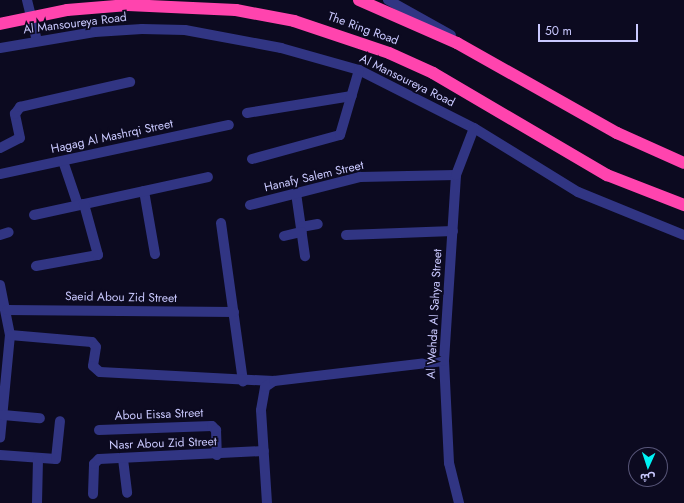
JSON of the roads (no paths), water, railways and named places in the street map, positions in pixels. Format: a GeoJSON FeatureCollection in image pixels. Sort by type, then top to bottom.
{"type":"FeatureCollection","features":[{"type":"Feature","properties":{"kind":"highway","name":"The Ring Road"},"geometry":{"type":"LineString","coordinates":[[359,0],[457,43],[617,133],[684,163]]}},
{"type":"Feature","properties":{"kind":"highway","name":"The Ring Road"},"geometry":{"type":"LineString","coordinates":[[0,24],[67,10],[128,5],[229,10],[294,21],[389,52],[433,73],[607,174],[684,205]]}},
{"type":"Feature","properties":{"kind":"street"},"geometry":{"type":"LineString","coordinates":[[27,0],[37,41]]}},
{"type":"Feature","properties":{"kind":"street"},"geometry":{"type":"LineString","coordinates":[[388,0],[581,109],[684,158]]}},
{"type":"Feature","properties":{"kind":"street","name":"Al Mansoureya Road"},"geometry":{"type":"LineString","coordinates":[[0,48],[95,32],[185,30],[281,48],[359,70],[474,128],[578,192],[684,235]]}},
{"type":"Feature","properties":{"kind":"street"},"geometry":{"type":"LineString","coordinates":[[252,159],[335,140],[344,129],[359,70]]}},
{"type":"Feature","properties":{"kind":"street"},"geometry":{"type":"LineString","coordinates":[[0,148],[20,138],[16,109],[130,82]]}},
{"type":"Feature","properties":{"kind":"street"},"geometry":{"type":"LineString","coordinates":[[247,113],[352,96]]}},
{"type":"Feature","properties":{"kind":"street","name":"Hagag Al Mashrqi Street"},"geometry":{"type":"LineString","coordinates":[[0,174],[229,125]]}},
{"type":"Feature","properties":{"kind":"street","name":"Al Wehda Al Sahya Street"},"geometry":{"type":"LineString","coordinates":[[459,503],[449,463],[444,361],[456,175],[474,128]]}},
{"type":"Feature","properties":{"kind":"street"},"geometry":{"type":"LineString","coordinates":[[36,266],[98,255],[81,204],[63,161]]}},
{"type":"Feature","properties":{"kind":"street","name":"Hanafy Salem Street"},"geometry":{"type":"LineString","coordinates":[[250,205],[360,177],[456,175]]}},
{"type":"Feature","properties":{"kind":"street"},"geometry":{"type":"LineString","coordinates":[[34,215],[208,177]]}},
{"type":"Feature","properties":{"kind":"street"},"geometry":{"type":"LineString","coordinates":[[144,191],[155,254]]}},
{"type":"Feature","properties":{"kind":"street"},"geometry":{"type":"LineString","coordinates":[[296,193],[305,256]]}},
{"type":"Feature","properties":{"kind":"street"},"geometry":{"type":"LineString","coordinates":[[221,223],[243,381]]}},
{"type":"Feature","properties":{"kind":"street"},"geometry":{"type":"LineString","coordinates":[[284,236],[318,224]]}},
{"type":"Feature","properties":{"kind":"street"},"geometry":{"type":"LineString","coordinates":[[346,235],[453,231]]}},
{"type":"Feature","properties":{"kind":"street"},"geometry":{"type":"LineString","coordinates":[[0,285],[10,335],[4,359],[2,397],[3,415],[0,438]]}},
{"type":"Feature","properties":{"kind":"street","name":"Saeid Abou Zid Street"},"geometry":{"type":"LineString","coordinates":[[4,305],[234,312]]}},
{"type":"Feature","properties":{"kind":"street"},"geometry":{"type":"LineString","coordinates":[[10,335],[92,342],[96,347],[93,366],[100,372],[243,381],[274,381],[444,361]]}},
{"type":"Feature","properties":{"kind":"street"},"geometry":{"type":"LineString","coordinates":[[267,503],[261,396],[265,387],[274,381]]}},
{"type":"Feature","properties":{"kind":"street"},"geometry":{"type":"LineString","coordinates":[[3,415],[40,418]]}},
{"type":"Feature","properties":{"kind":"street"},"geometry":{"type":"LineString","coordinates":[[0,455],[56,459],[60,421]]}},
{"type":"Feature","properties":{"kind":"street","name":"Abou Eissa Street"},"geometry":{"type":"LineString","coordinates":[[99,430],[212,426],[216,430],[217,455]]}},
{"type":"Feature","properties":{"kind":"street","name":"Nasr Abou Zid Street"},"geometry":{"type":"LineString","coordinates":[[93,494],[96,461],[217,455],[264,451]]}},
{"type":"Feature","properties":{"kind":"street"},"geometry":{"type":"LineString","coordinates":[[38,458],[38,503]]}},
{"type":"Feature","properties":{"kind":"street"},"geometry":{"type":"LineString","coordinates":[[123,459],[127,493]]}}]}
